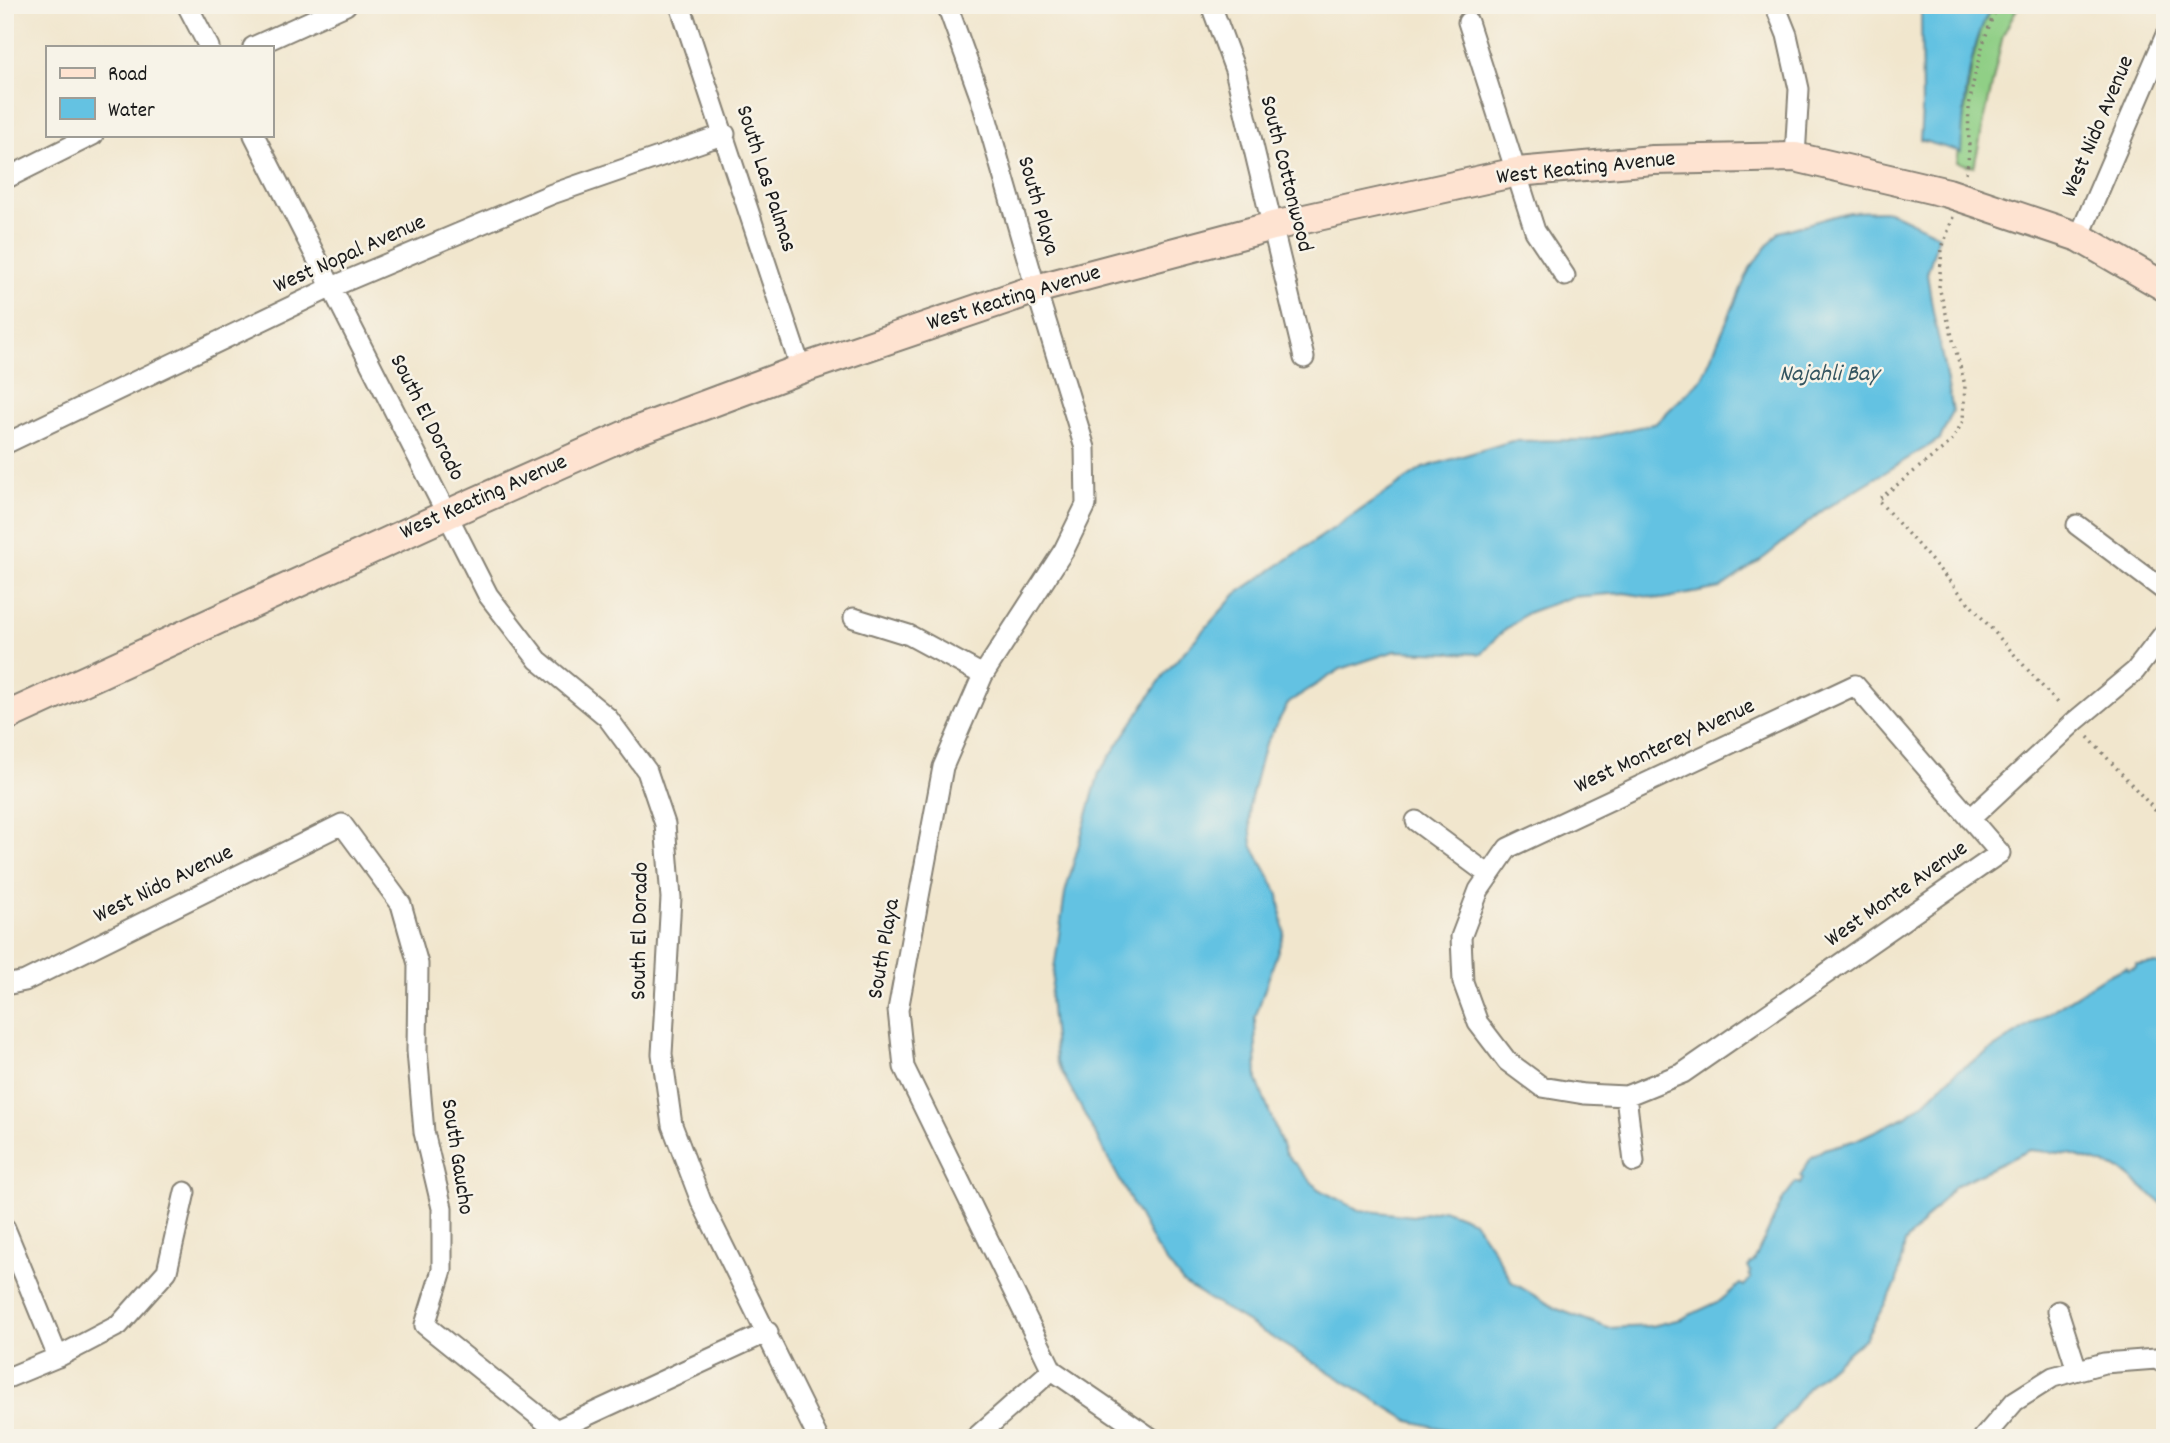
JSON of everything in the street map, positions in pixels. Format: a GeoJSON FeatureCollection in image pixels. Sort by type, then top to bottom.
{"type":"FeatureCollection","features":[{"type":"Feature","properties":{"kind":"street"},"geometry":{"type":"LineString","coordinates":[[187,5],[208,46]]}},
{"type":"Feature","properties":{"kind":"street"},"geometry":{"type":"LineString","coordinates":[[255,46],[346,5]]}},
{"type":"Feature","properties":{"kind":"street","name":"South Las Palmas"},"geometry":{"type":"LineString","coordinates":[[680,5],[801,369]]}},
{"type":"Feature","properties":{"kind":"street","name":"South Playa"},"geometry":{"type":"LineString","coordinates":[[947,5],[981,99],[1086,448],[1095,509],[983,675],[943,767],[898,1010],[904,1067],[1052,1370],[1151,1438]]}},
{"type":"Feature","properties":{"kind":"street","name":"South Cottonwood"},"geometry":{"type":"LineString","coordinates":[[1211,5],[1235,70],[1304,358]]}},
{"type":"Feature","properties":{"kind":"street"},"geometry":{"type":"LineString","coordinates":[[1775,5],[1787,35],[1799,89],[1795,157]]}},
{"type":"Feature","properties":{"kind":"street"},"geometry":{"type":"LineString","coordinates":[[1468,22],[1535,231],[1565,276]]}},
{"type":"Feature","properties":{"kind":"street","name":"West Nido Avenue"},"geometry":{"type":"LineString","coordinates":[[2079,237],[2165,37]]}},
{"type":"Feature","properties":{"kind":"street","name":"West Nopal Avenue"},"geometry":{"type":"LineString","coordinates":[[5,444],[332,287],[552,194],[725,134]]}},
{"type":"Feature","properties":{"kind":"street"},"geometry":{"type":"LineString","coordinates":[[5,179],[91,136]]}},
{"type":"Feature","properties":{"kind":"street","name":"South El Dorado"},"geometry":{"type":"LineString","coordinates":[[255,136],[488,595],[538,660],[607,716],[647,771],[665,824],[671,898],[662,1054],[672,1125],[701,1201],[818,1438]]}},
{"type":"Feature","properties":{"kind":"street","name":"West Keating Avenue"},"geometry":{"type":"LineString","coordinates":[[5,717],[630,433],[801,369],[1036,289],[1273,226],[1517,172],[1653,160],[1795,157],[1960,197],[2079,237],[2165,287]]}},
{"type":"Feature","properties":{"kind":"street"},"geometry":{"type":"LineString","coordinates":[[2077,526],[2165,591]]}},
{"type":"Feature","properties":{"kind":"street"},"geometry":{"type":"LineString","coordinates":[[854,618],[909,635],[983,675]]}},
{"type":"Feature","properties":{"kind":"street","name":"West Monte Avenue"},"geometry":{"type":"LineString","coordinates":[[1478,1023],[1507,1061],[1542,1087],[1584,1094],[1626,1096],[1683,1073],[2000,853],[1970,819],[2074,722],[2135,671],[2165,632]]}},
{"type":"Feature","properties":{"kind":"street","name":"West Monterey Avenue"},"geometry":{"type":"LineString","coordinates":[[1478,1023],[1463,982],[1461,937],[1479,890],[1508,848],[1854,685],[1970,819]]}},
{"type":"Feature","properties":{"kind":"street"},"geometry":{"type":"LineString","coordinates":[[1416,821],[1489,876]]}},
{"type":"Feature","properties":{"kind":"street","name":"West Nido Avenue"},"geometry":{"type":"LineString","coordinates":[[5,985],[25,981],[342,824]]}},
{"type":"Feature","properties":{"kind":"street","name":"South Gaucho"},"geometry":{"type":"LineString","coordinates":[[342,824],[401,904],[418,964],[418,1051],[424,1132],[442,1208],[442,1270],[425,1325],[556,1430],[768,1332]]}},
{"type":"Feature","properties":{"kind":"street"},"geometry":{"type":"LineString","coordinates":[[1626,1096],[1634,1162]]}},
{"type":"Feature","properties":{"kind":"street"},"geometry":{"type":"LineString","coordinates":[[5,1379],[58,1357],[119,1325],[167,1271],[185,1192]]}},
{"type":"Feature","properties":{"kind":"street"},"geometry":{"type":"LineString","coordinates":[[5,1228],[58,1357]]}},
{"type":"Feature","properties":{"kind":"street"},"geometry":{"type":"LineString","coordinates":[[2058,1311],[2077,1370]]}},
{"type":"Feature","properties":{"kind":"street"},"geometry":{"type":"LineString","coordinates":[[1983,1438],[2015,1401],[2053,1377],[2104,1363],[2156,1359],[2165,1364]]}},
{"type":"Feature","properties":{"kind":"street"},"geometry":{"type":"LineString","coordinates":[[975,1438],[1052,1370]]}},
{"type":"Feature","properties":{"kind":"path"},"geometry":{"type":"LineString","coordinates":[[1998,5],[1987,29],[1969,103],[1969,162],[1942,248],[1939,287],[1965,384],[1963,421],[1951,442],[1878,500],[2058,704]]}},
{"type":"Feature","properties":{"kind":"path"},"geometry":{"type":"LineString","coordinates":[[2087,736],[2165,821]]}},
{"type":"Feature","properties":{"kind":"green space"},"geometry":{"type":"Polygon","coordinates":[[[1992,5],[2019,5],[2003,35],[1974,167],[1957,162],[1972,63],[1981,29],[1992,5]]]}},
{"type":"Feature","properties":{"kind":"water"},"geometry":{"type":"Polygon","coordinates":[[[1921,5],[1992,5],[1972,58],[1961,152],[1920,140],[1921,5]]]}},
{"type":"Feature","properties":{"kind":"water","name":"Najahli Bay"},"geometry":{"type":"Polygon","coordinates":[[[1889,211],[1939,235],[1927,274],[1953,411],[1940,439],[1826,508],[1765,557],[1720,588],[1662,599],[1624,593],[1571,597],[1527,613],[1499,635],[1482,654],[1395,651],[1341,669],[1289,702],[1264,747],[1249,806],[1252,845],[1279,895],[1284,933],[1255,1018],[1257,1080],[1285,1153],[1318,1189],[1359,1210],[1413,1216],[1443,1209],[1474,1221],[1512,1282],[1557,1309],[1608,1328],[1652,1326],[1681,1319],[1720,1301],[1740,1284],[1744,1286],[1751,1278],[1748,1267],[1754,1261],[1783,1199],[1796,1182],[1800,1184],[1803,1178],[1800,1176],[1811,1158],[1824,1149],[1856,1140],[1907,1116],[1955,1073],[2106,976],[2127,967],[2128,970],[2136,967],[2136,964],[2155,964],[2165,966],[2165,1206],[2121,1170],[2070,1154],[2029,1150],[1954,1186],[1905,1243],[1896,1285],[1865,1338],[1812,1383],[1769,1438],[1483,1438],[1410,1421],[1184,1284],[1156,1248],[1056,1061],[1050,998],[1065,893],[1099,773],[1165,673],[1236,594],[1423,468],[1512,441],[1587,440],[1656,423],[1702,378],[1750,268],[1779,232],[1848,212],[1889,211]]]}}]}
